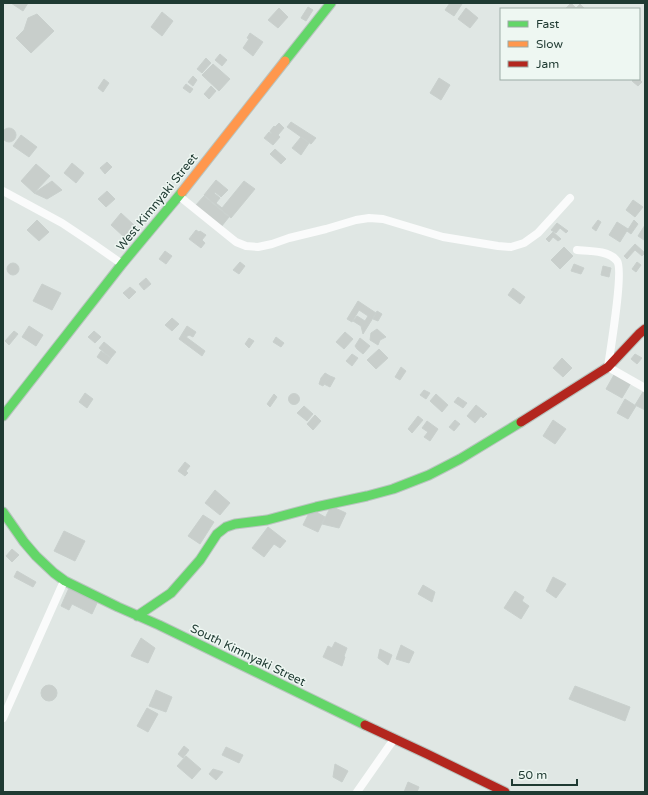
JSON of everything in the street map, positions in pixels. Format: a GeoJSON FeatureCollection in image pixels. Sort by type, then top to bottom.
{"type":"FeatureCollection","features":[{"type":"Feature","properties":{"kind":"street","name":"West Kimnyaki Street"},"geometry":{"type":"LineString","coordinates":[[3,416],[122,264],[179,196],[331,3]]}},
{"type":"Feature","properties":{"kind":"street"},"geometry":{"type":"LineString","coordinates":[[3,191],[62,223],[122,264]]}},
{"type":"Feature","properties":{"kind":"street"},"geometry":{"type":"LineString","coordinates":[[179,196],[236,242],[246,246],[258,247],[351,221],[368,218],[383,219],[443,237],[511,247],[524,243],[538,233],[570,198]]}},
{"type":"Feature","properties":{"kind":"street"},"geometry":{"type":"LineString","coordinates":[[577,250],[598,251],[608,254],[615,258],[619,264],[615,322],[608,367]]}},
{"type":"Feature","properties":{"kind":"street"},"geometry":{"type":"LineString","coordinates":[[137,616],[171,593],[200,560],[217,534],[226,527],[235,524],[267,520],[316,507],[367,496],[393,489],[429,475],[499,436],[608,367],[645,329]]}},
{"type":"Feature","properties":{"kind":"street"},"geometry":{"type":"LineString","coordinates":[[608,367],[645,388]]}},
{"type":"Feature","properties":{"kind":"street","name":"South Kimnyaki Street"},"geometry":{"type":"LineString","coordinates":[[3,512],[33,554],[50,570],[64,580],[504,792]]}},
{"type":"Feature","properties":{"kind":"street"},"geometry":{"type":"LineString","coordinates":[[3,718],[64,580]]}},
{"type":"Feature","properties":{"kind":"street"},"geometry":{"type":"LineString","coordinates":[[358,792],[394,739]]}},
{"type":"Feature","properties":{"kind":"building"},"geometry":{"type":"Polygon","coordinates":[[[11,3],[28,3],[23,11],[11,3]]]}},
{"type":"Feature","properties":{"kind":"building"},"geometry":{"type":"Polygon","coordinates":[[[450,3],[462,4],[454,16],[445,10],[450,3]]]}},
{"type":"Feature","properties":{"kind":"building"},"geometry":{"type":"Polygon","coordinates":[[[571,3],[576,8],[566,8],[571,3]]]}},
{"type":"Feature","properties":{"kind":"building"},"geometry":{"type":"Polygon","coordinates":[[[580,4],[584,8],[576,8],[580,4]]]}},
{"type":"Feature","properties":{"kind":"building"},"geometry":{"type":"Polygon","coordinates":[[[308,7],[313,10],[306,21],[301,18],[308,7]]]}},
{"type":"Feature","properties":{"kind":"building"},"geometry":{"type":"Polygon","coordinates":[[[279,8],[288,17],[278,28],[268,20],[279,8]]]}},
{"type":"Feature","properties":{"kind":"building"},"geometry":{"type":"Polygon","coordinates":[[[466,8],[478,18],[470,28],[458,19],[466,8]]]}},
{"type":"Feature","properties":{"kind":"building"},"geometry":{"type":"Polygon","coordinates":[[[162,12],[173,21],[162,36],[151,27],[162,12]]]}},
{"type":"Feature","properties":{"kind":"building"},"geometry":{"type":"Polygon","coordinates":[[[37,14],[54,31],[31,53],[16,38],[24,30],[28,18],[37,14]]]}},
{"type":"Feature","properties":{"kind":"building"},"geometry":{"type":"Polygon","coordinates":[[[250,33],[263,42],[253,56],[243,48],[249,39],[247,38],[250,33]]]}},
{"type":"Feature","properties":{"kind":"building"},"geometry":{"type":"Polygon","coordinates":[[[220,54],[227,60],[222,66],[215,60],[220,54]]]}},
{"type":"Feature","properties":{"kind":"building"},"geometry":{"type":"Polygon","coordinates":[[[206,58],[211,63],[202,73],[197,69],[206,58]]]}},
{"type":"Feature","properties":{"kind":"building"},"geometry":{"type":"Polygon","coordinates":[[[213,64],[230,79],[219,91],[202,75],[213,64]]]}},
{"type":"Feature","properties":{"kind":"building"},"geometry":{"type":"Polygon","coordinates":[[[193,76],[197,80],[193,86],[188,82],[193,76]]]}},
{"type":"Feature","properties":{"kind":"building"},"geometry":{"type":"Polygon","coordinates":[[[439,78],[450,85],[441,100],[430,93],[439,78]]]}},
{"type":"Feature","properties":{"kind":"building"},"geometry":{"type":"Polygon","coordinates":[[[104,79],[109,83],[103,92],[98,88],[104,79]]]}},
{"type":"Feature","properties":{"kind":"building"},"geometry":{"type":"Polygon","coordinates":[[[640,80],[642,82],[638,86],[632,81],[640,80]]]}},
{"type":"Feature","properties":{"kind":"building"},"geometry":{"type":"Polygon","coordinates":[[[186,84],[193,89],[190,93],[183,88],[186,84]]]}},
{"type":"Feature","properties":{"kind":"building"},"geometry":{"type":"Polygon","coordinates":[[[211,86],[216,91],[209,99],[204,94],[211,86]]]}},
{"type":"Feature","properties":{"kind":"building"},"geometry":{"type":"Polygon","coordinates":[[[291,122],[316,138],[311,144],[287,127],[291,122]]]}},
{"type":"Feature","properties":{"kind":"building"},"geometry":{"type":"Polygon","coordinates":[[[279,123],[284,128],[278,135],[280,137],[273,145],[264,138],[269,132],[272,134],[270,131],[279,123]]]}},
{"type":"Feature","properties":{"kind":"building"},"geometry":{"type":"Polygon","coordinates":[[[9,128],[14,130],[16,135],[14,140],[9,142],[4,140],[2,135],[4,130],[9,128]]]}},
{"type":"Feature","properties":{"kind":"building"},"geometry":{"type":"Polygon","coordinates":[[[21,135],[37,147],[29,157],[13,146],[21,135]]]}},
{"type":"Feature","properties":{"kind":"building"},"geometry":{"type":"Polygon","coordinates":[[[301,137],[309,143],[301,155],[292,148],[301,137]]]}},
{"type":"Feature","properties":{"kind":"building"},"geometry":{"type":"Polygon","coordinates":[[[275,149],[286,159],[281,164],[270,154],[275,149]]]}},
{"type":"Feature","properties":{"kind":"building"},"geometry":{"type":"Polygon","coordinates":[[[107,162],[112,167],[105,174],[100,168],[107,162]]]}},
{"type":"Feature","properties":{"kind":"building"},"geometry":{"type":"Polygon","coordinates":[[[72,163],[84,173],[76,183],[64,173],[72,163]]]}},
{"type":"Feature","properties":{"kind":"building"},"geometry":{"type":"Polygon","coordinates":[[[36,164],[50,176],[34,193],[21,181],[36,164]]]}},
{"type":"Feature","properties":{"kind":"building"},"geometry":{"type":"Polygon","coordinates":[[[216,180],[228,190],[221,197],[215,192],[214,193],[220,198],[216,203],[222,208],[244,181],[255,189],[231,218],[204,195],[216,180]]]}},
{"type":"Feature","properties":{"kind":"building"},"geometry":{"type":"Polygon","coordinates":[[[52,181],[62,190],[47,199],[34,193],[52,181]]]}},
{"type":"Feature","properties":{"kind":"building"},"geometry":{"type":"Polygon","coordinates":[[[107,191],[115,199],[106,207],[98,199],[107,191]]]}},
{"type":"Feature","properties":{"kind":"building"},"geometry":{"type":"Polygon","coordinates":[[[204,196],[229,217],[221,227],[195,206],[204,196]]]}},
{"type":"Feature","properties":{"kind":"building"},"geometry":{"type":"Polygon","coordinates":[[[633,200],[643,207],[635,217],[626,210],[633,200]]]}},
{"type":"Feature","properties":{"kind":"building"},"geometry":{"type":"Polygon","coordinates":[[[121,213],[134,225],[124,237],[111,225],[121,213]]]}},
{"type":"Feature","properties":{"kind":"building"},"geometry":{"type":"Polygon","coordinates":[[[37,220],[49,232],[39,241],[27,230],[37,220]]]}},
{"type":"Feature","properties":{"kind":"building"},"geometry":{"type":"Polygon","coordinates":[[[598,220],[601,222],[596,231],[592,228],[598,220]]]}},
{"type":"Feature","properties":{"kind":"building"},"geometry":{"type":"Polygon","coordinates":[[[634,220],[638,224],[631,234],[627,231],[634,220]]]}},
{"type":"Feature","properties":{"kind":"building"},"geometry":{"type":"Polygon","coordinates":[[[617,222],[628,229],[620,242],[609,235],[617,222]]]}},
{"type":"Feature","properties":{"kind":"building"},"geometry":{"type":"Polygon","coordinates":[[[557,223],[568,231],[566,233],[560,228],[556,233],[551,230],[557,223]]]}},
{"type":"Feature","properties":{"kind":"building"},"geometry":{"type":"Polygon","coordinates":[[[645,225],[645,239],[644,240],[638,236],[645,225]]]}},
{"type":"Feature","properties":{"kind":"building"},"geometry":{"type":"Polygon","coordinates":[[[196,230],[206,235],[202,240],[205,243],[201,248],[189,239],[196,230]]]}},
{"type":"Feature","properties":{"kind":"building"},"geometry":{"type":"Polygon","coordinates":[[[553,232],[561,239],[558,241],[553,237],[549,242],[546,239],[553,232]]]}},
{"type":"Feature","properties":{"kind":"building"},"geometry":{"type":"Polygon","coordinates":[[[635,244],[645,253],[642,256],[635,250],[627,259],[624,256],[635,244]]]}},
{"type":"Feature","properties":{"kind":"building"},"geometry":{"type":"Polygon","coordinates":[[[564,247],[573,256],[560,269],[551,260],[564,247]]]}},
{"type":"Feature","properties":{"kind":"building"},"geometry":{"type":"Polygon","coordinates":[[[165,251],[172,256],[166,264],[159,259],[165,251]]]}},
{"type":"Feature","properties":{"kind":"building"},"geometry":{"type":"Polygon","coordinates":[[[240,262],[245,266],[239,274],[233,270],[240,262]]]}},
{"type":"Feature","properties":{"kind":"building"},"geometry":{"type":"Polygon","coordinates":[[[637,262],[641,265],[636,272],[632,269],[637,262]]]}},
{"type":"Feature","properties":{"kind":"building"},"geometry":{"type":"Polygon","coordinates":[[[11,263],[15,263],[19,269],[15,275],[11,275],[7,271],[7,267],[11,263]]]}},
{"type":"Feature","properties":{"kind":"building"},"geometry":{"type":"Polygon","coordinates":[[[574,264],[584,268],[581,274],[571,271],[574,264]]]}},
{"type":"Feature","properties":{"kind":"building"},"geometry":{"type":"Polygon","coordinates":[[[603,266],[611,268],[609,277],[601,275],[603,266]]]}},
{"type":"Feature","properties":{"kind":"building"},"geometry":{"type":"Polygon","coordinates":[[[146,278],[151,284],[144,290],[139,284],[146,278]]]}},
{"type":"Feature","properties":{"kind":"building"},"geometry":{"type":"Polygon","coordinates":[[[42,284],[61,293],[52,310],[33,301],[42,284]]]}},
{"type":"Feature","properties":{"kind":"building"},"geometry":{"type":"Polygon","coordinates":[[[130,287],[136,292],[129,299],[123,293],[130,287]]]}},
{"type":"Feature","properties":{"kind":"building"},"geometry":{"type":"Polygon","coordinates":[[[513,288],[525,297],[520,304],[508,295],[513,288]]]}},
{"type":"Feature","properties":{"kind":"building"},"geometry":{"type":"Polygon","coordinates":[[[358,301],[376,313],[363,334],[361,326],[353,321],[357,316],[365,321],[368,316],[359,310],[352,322],[347,319],[358,301]]]}},
{"type":"Feature","properties":{"kind":"building"},"geometry":{"type":"Polygon","coordinates":[[[377,311],[382,314],[378,321],[373,319],[377,311]]]}},
{"type":"Feature","properties":{"kind":"building"},"geometry":{"type":"Polygon","coordinates":[[[172,318],[179,324],[172,331],[165,325],[172,318]]]}},
{"type":"Feature","properties":{"kind":"building"},"geometry":{"type":"Polygon","coordinates":[[[29,326],[43,335],[36,346],[22,337],[29,326]]]}},
{"type":"Feature","properties":{"kind":"building"},"geometry":{"type":"Polygon","coordinates":[[[187,326],[196,332],[193,337],[189,335],[186,337],[182,334],[187,326]]]}},
{"type":"Feature","properties":{"kind":"building"},"geometry":{"type":"Polygon","coordinates":[[[377,329],[386,337],[380,340],[378,345],[370,340],[371,333],[377,329]]]}},
{"type":"Feature","properties":{"kind":"building"},"geometry":{"type":"Polygon","coordinates":[[[14,331],[18,334],[9,345],[5,341],[14,331]]]}},
{"type":"Feature","properties":{"kind":"building"},"geometry":{"type":"Polygon","coordinates":[[[94,331],[101,337],[95,343],[88,337],[94,331]]]}},
{"type":"Feature","properties":{"kind":"building"},"geometry":{"type":"Polygon","coordinates":[[[345,332],[353,339],[344,349],[336,342],[345,332]]]}},
{"type":"Feature","properties":{"kind":"building"},"geometry":{"type":"Polygon","coordinates":[[[182,334],[205,351],[202,356],[179,339],[182,334]]]}},
{"type":"Feature","properties":{"kind":"building"},"geometry":{"type":"Polygon","coordinates":[[[276,337],[284,343],[281,347],[273,342],[276,337]]]}},
{"type":"Feature","properties":{"kind":"building"},"geometry":{"type":"Polygon","coordinates":[[[249,338],[254,341],[249,348],[245,344],[249,338]]]}},
{"type":"Feature","properties":{"kind":"building"},"geometry":{"type":"Polygon","coordinates":[[[360,338],[370,346],[363,354],[355,346],[360,338]]]}},
{"type":"Feature","properties":{"kind":"building"},"geometry":{"type":"Polygon","coordinates":[[[104,342],[116,352],[111,358],[99,348],[104,342]]]}},
{"type":"Feature","properties":{"kind":"building"},"geometry":{"type":"Polygon","coordinates":[[[379,349],[388,358],[376,369],[367,360],[379,349]]]}},
{"type":"Feature","properties":{"kind":"building"},"geometry":{"type":"Polygon","coordinates":[[[101,351],[111,358],[107,364],[97,357],[101,351]]]}},
{"type":"Feature","properties":{"kind":"building"},"geometry":{"type":"Polygon","coordinates":[[[352,354],[358,358],[352,366],[346,361],[352,354]]]}},
{"type":"Feature","properties":{"kind":"building"},"geometry":{"type":"Polygon","coordinates":[[[635,354],[642,358],[637,364],[631,359],[635,354]]]}},
{"type":"Feature","properties":{"kind":"building"},"geometry":{"type":"Polygon","coordinates":[[[562,358],[572,368],[563,377],[553,368],[562,358]]]}},
{"type":"Feature","properties":{"kind":"building"},"geometry":{"type":"Polygon","coordinates":[[[401,367],[406,371],[400,380],[395,377],[401,367]]]}},
{"type":"Feature","properties":{"kind":"building"},"geometry":{"type":"Polygon","coordinates":[[[325,373],[330,376],[323,386],[319,384],[325,373]]]}},
{"type":"Feature","properties":{"kind":"building"},"geometry":{"type":"Polygon","coordinates":[[[615,373],[631,383],[622,398],[606,389],[615,373]]]}},
{"type":"Feature","properties":{"kind":"building"},"geometry":{"type":"Polygon","coordinates":[[[330,376],[335,378],[330,387],[324,384],[330,376]]]}},
{"type":"Feature","properties":{"kind":"building"},"geometry":{"type":"Polygon","coordinates":[[[424,390],[430,393],[426,399],[420,395],[424,390]]]}},
{"type":"Feature","properties":{"kind":"building"},"geometry":{"type":"Polygon","coordinates":[[[643,392],[645,393],[645,410],[635,405],[643,392]]]}},
{"type":"Feature","properties":{"kind":"building"},"geometry":{"type":"Polygon","coordinates":[[[85,393],[93,399],[87,408],[79,402],[85,393]]]}},
{"type":"Feature","properties":{"kind":"building"},"geometry":{"type":"Polygon","coordinates":[[[274,394],[277,397],[270,407],[267,404],[274,394]]]}},
{"type":"Feature","properties":{"kind":"building"},"geometry":{"type":"Polygon","coordinates":[[[292,394],[296,394],[298,395],[298,403],[292,404],[289,401],[289,397],[292,394]]]}},
{"type":"Feature","properties":{"kind":"building"},"geometry":{"type":"Polygon","coordinates":[[[436,394],[448,405],[442,412],[430,401],[436,394]]]}},
{"type":"Feature","properties":{"kind":"building"},"geometry":{"type":"Polygon","coordinates":[[[458,397],[467,403],[463,408],[454,402],[458,397]]]}},
{"type":"Feature","properties":{"kind":"building"},"geometry":{"type":"Polygon","coordinates":[[[625,399],[636,406],[628,419],[617,413],[625,399]]]}},
{"type":"Feature","properties":{"kind":"building"},"geometry":{"type":"Polygon","coordinates":[[[476,405],[487,414],[483,418],[481,416],[475,423],[467,416],[476,405]]]}},
{"type":"Feature","properties":{"kind":"building"},"geometry":{"type":"Polygon","coordinates":[[[304,406],[313,414],[307,421],[297,413],[304,406]]]}},
{"type":"Feature","properties":{"kind":"building"},"geometry":{"type":"Polygon","coordinates":[[[315,415],[321,421],[313,430],[307,424],[315,415]]]}},
{"type":"Feature","properties":{"kind":"building"},"geometry":{"type":"Polygon","coordinates":[[[418,416],[423,420],[412,433],[408,429],[418,416]]]}},
{"type":"Feature","properties":{"kind":"building"},"geometry":{"type":"Polygon","coordinates":[[[455,420],[460,424],[454,431],[449,427],[455,420]]]}},
{"type":"Feature","properties":{"kind":"building"},"geometry":{"type":"Polygon","coordinates":[[[553,420],[566,429],[555,444],[543,436],[553,420]]]}},
{"type":"Feature","properties":{"kind":"building"},"geometry":{"type":"Polygon","coordinates":[[[427,421],[438,429],[430,441],[424,437],[428,432],[422,428],[427,421]]]}},
{"type":"Feature","properties":{"kind":"building"},"geometry":{"type":"Polygon","coordinates":[[[185,462],[190,466],[186,471],[188,473],[185,476],[178,471],[185,462]]]}},
{"type":"Feature","properties":{"kind":"building"},"geometry":{"type":"Polygon","coordinates":[[[215,490],[230,503],[220,515],[205,503],[215,490]]]}},
{"type":"Feature","properties":{"kind":"building"},"geometry":{"type":"Polygon","coordinates":[[[331,506],[346,513],[339,528],[322,524],[331,506]]]}},
{"type":"Feature","properties":{"kind":"building"},"geometry":{"type":"Polygon","coordinates":[[[311,509],[325,517],[318,532],[303,525],[311,509]]]}},
{"type":"Feature","properties":{"kind":"building"},"geometry":{"type":"Polygon","coordinates":[[[203,515],[214,522],[200,544],[188,536],[203,515]]]}},
{"type":"Feature","properties":{"kind":"building"},"geometry":{"type":"Polygon","coordinates":[[[268,527],[286,541],[280,548],[274,544],[264,557],[252,548],[268,527]]]}},
{"type":"Feature","properties":{"kind":"building"},"geometry":{"type":"Polygon","coordinates":[[[64,531],[85,541],[75,561],[54,551],[64,531]]]}},
{"type":"Feature","properties":{"kind":"building"},"geometry":{"type":"Polygon","coordinates":[[[12,549],[19,555],[12,562],[6,556],[12,549]]]}},
{"type":"Feature","properties":{"kind":"building"},"geometry":{"type":"Polygon","coordinates":[[[17,571],[36,582],[33,587],[14,577],[17,571]]]}},
{"type":"Feature","properties":{"kind":"building"},"geometry":{"type":"Polygon","coordinates":[[[553,577],[566,584],[556,598],[546,591],[553,577]]]}},
{"type":"Feature","properties":{"kind":"building"},"geometry":{"type":"Polygon","coordinates":[[[423,585],[435,592],[432,602],[418,594],[423,585]]]}},
{"type":"Feature","properties":{"kind":"building"},"geometry":{"type":"Polygon","coordinates":[[[69,588],[98,601],[92,614],[72,604],[69,610],[61,606],[69,588]]]}},
{"type":"Feature","properties":{"kind":"building"},"geometry":{"type":"Polygon","coordinates":[[[515,591],[524,597],[522,601],[529,606],[521,619],[504,608],[515,591]]]}},
{"type":"Feature","properties":{"kind":"building"},"geometry":{"type":"Polygon","coordinates":[[[141,638],[155,648],[148,663],[131,656],[141,638]]]}},
{"type":"Feature","properties":{"kind":"building"},"geometry":{"type":"Polygon","coordinates":[[[335,642],[347,648],[342,666],[323,657],[328,646],[332,648],[335,642]]]}},
{"type":"Feature","properties":{"kind":"building"},"geometry":{"type":"Polygon","coordinates":[[[401,645],[414,652],[409,663],[396,659],[401,645]]]}},
{"type":"Feature","properties":{"kind":"building"},"geometry":{"type":"Polygon","coordinates":[[[380,649],[392,655],[388,665],[378,658],[380,649]]]}},
{"type":"Feature","properties":{"kind":"building"},"geometry":{"type":"Polygon","coordinates":[[[49,685],[55,687],[57,693],[55,699],[49,701],[43,699],[41,693],[43,687],[49,685]]]}},
{"type":"Feature","properties":{"kind":"building"},"geometry":{"type":"Polygon","coordinates":[[[575,686],[630,707],[625,721],[569,699],[575,686]]]}},
{"type":"Feature","properties":{"kind":"building"},"geometry":{"type":"Polygon","coordinates":[[[156,690],[172,697],[166,712],[149,706],[156,690]]]}},
{"type":"Feature","properties":{"kind":"building"},"geometry":{"type":"Polygon","coordinates":[[[147,708],[158,714],[148,732],[137,726],[147,708]]]}},
{"type":"Feature","properties":{"kind":"building"},"geometry":{"type":"Polygon","coordinates":[[[184,746],[189,750],[183,758],[178,754],[184,746]]]}},
{"type":"Feature","properties":{"kind":"building"},"geometry":{"type":"Polygon","coordinates":[[[226,747],[243,755],[239,763],[222,755],[226,747]]]}},
{"type":"Feature","properties":{"kind":"building"},"geometry":{"type":"Polygon","coordinates":[[[186,756],[201,769],[192,779],[177,766],[186,756]]]}},
{"type":"Feature","properties":{"kind":"building"},"geometry":{"type":"Polygon","coordinates":[[[335,764],[348,771],[342,782],[333,777],[335,764]]]}},
{"type":"Feature","properties":{"kind":"building"},"geometry":{"type":"Polygon","coordinates":[[[213,769],[223,772],[216,780],[209,774],[213,769]]]}},
{"type":"Feature","properties":{"kind":"building"},"geometry":{"type":"Polygon","coordinates":[[[408,782],[419,787],[417,792],[404,792],[408,782]]]}},
{"type":"Feature","properties":{"kind":"traffic: fast"},"geometry":{"type":"LineString","coordinates":[[285,61],[331,3]]}},
{"type":"Feature","properties":{"kind":"traffic: fast"},"geometry":{"type":"LineString","coordinates":[[3,416],[122,264],[182,192]]}},
{"type":"Feature","properties":{"kind":"traffic: fast"},"geometry":{"type":"LineString","coordinates":[[137,616],[171,593],[200,560],[217,534],[226,527],[235,524],[267,520],[393,489],[429,475],[460,459],[521,422]]}},
{"type":"Feature","properties":{"kind":"traffic: fast"},"geometry":{"type":"LineString","coordinates":[[3,512],[24,542],[36,556],[65,581],[365,725]]}},
{"type":"Feature","properties":{"kind":"traffic: slow"},"geometry":{"type":"LineString","coordinates":[[182,192],[285,61]]}},
{"type":"Feature","properties":{"kind":"traffic: jam"},"geometry":{"type":"LineString","coordinates":[[521,422],[608,367],[645,329]]}},
{"type":"Feature","properties":{"kind":"traffic: jam"},"geometry":{"type":"LineString","coordinates":[[365,725],[505,792]]}}]}
